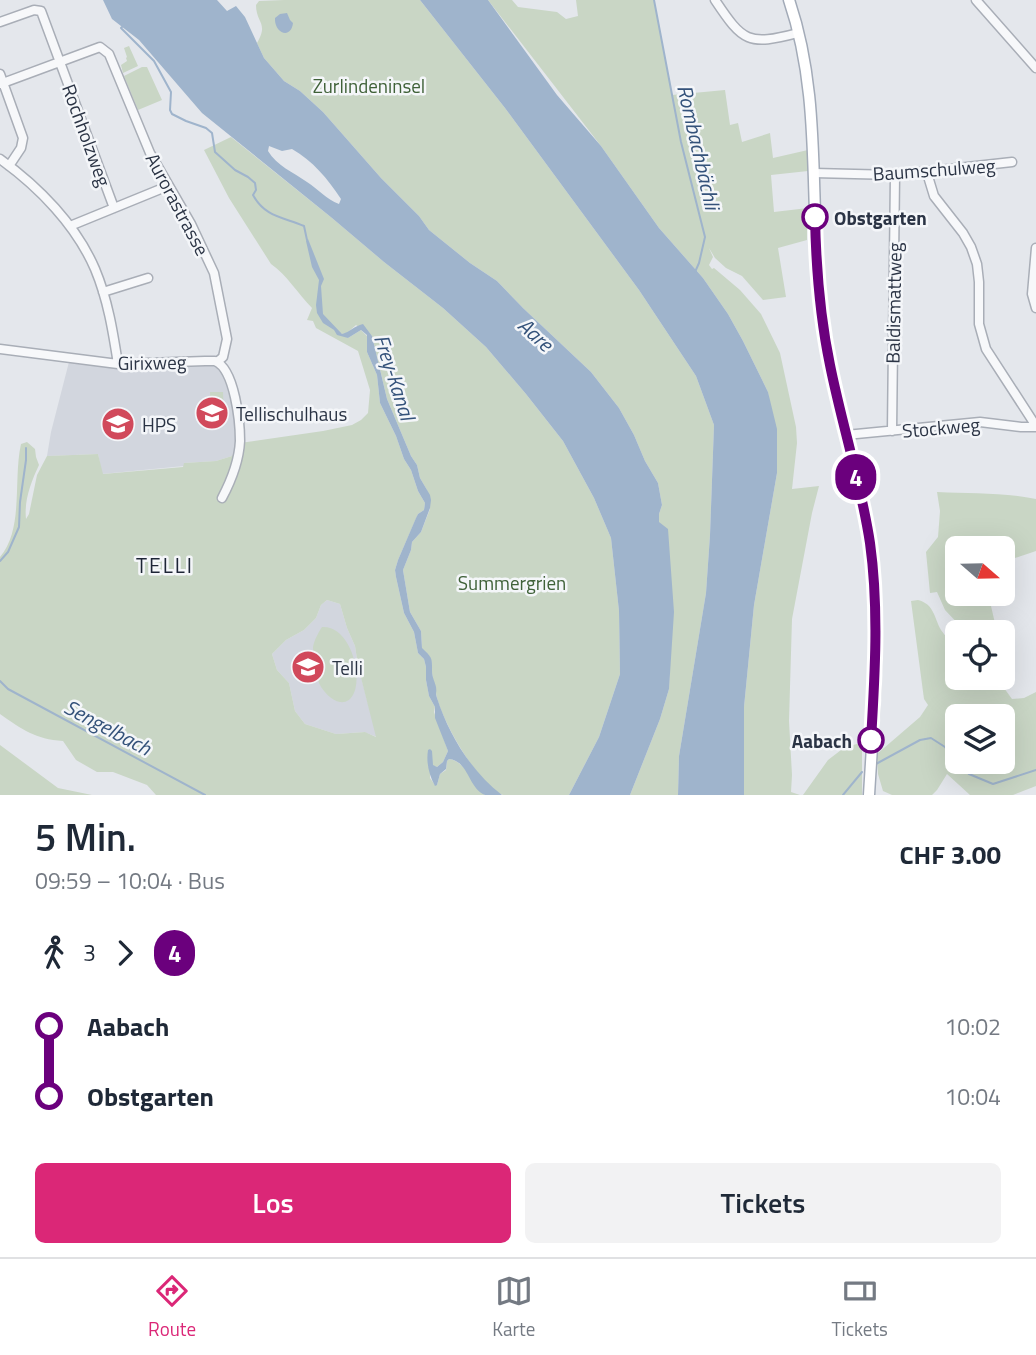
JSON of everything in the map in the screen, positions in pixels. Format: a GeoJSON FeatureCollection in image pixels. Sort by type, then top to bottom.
{"type":"FeatureCollection","features":[{"type":"Feature","properties":{"kind":"main road"},"geometry":{"type":"LineString","coordinates":[[789,0],[811,103],[817,269],[829,362],[870,543],[875,596],[875,670],[869,795]]}},
{"type":"Feature","properties":{"kind":"street"},"geometry":{"type":"LineString","coordinates":[[715,0],[732,26],[750,38],[766,39],[798,33]]}},
{"type":"Feature","properties":{"kind":"street"},"geometry":{"type":"LineString","coordinates":[[976,0],[1036,68]]}},
{"type":"Feature","properties":{"kind":"street","name":"Rochholzweg"},"geometry":{"type":"LineString","coordinates":[[0,22],[34,10],[41,11],[114,208]]}},
{"type":"Feature","properties":{"kind":"street","name":"Aurorastrasse"},"geometry":{"type":"LineString","coordinates":[[60,62],[100,47],[110,54],[150,153],[191,225],[214,273],[227,339],[223,357],[217,362]]}},
{"type":"Feature","properties":{"kind":"street"},"geometry":{"type":"LineString","coordinates":[[9,166],[21,148],[23,138],[1,80],[60,62]]}},
{"type":"Feature","properties":{"kind":"street"},"geometry":{"type":"LineString","coordinates":[[0,159],[46,197],[84,247],[103,292],[112,323],[118,364]]}},
{"type":"Feature","properties":{"kind":"street","name":"Baumschulweg"},"geometry":{"type":"LineString","coordinates":[[814,173],[895,175],[1012,162]]}},
{"type":"Feature","properties":{"kind":"street"},"geometry":{"type":"LineString","coordinates":[[927,173],[934,196],[962,233],[973,254],[979,282],[979,324],[986,349],[1036,426]]}},
{"type":"Feature","properties":{"kind":"street","name":"Baldismattweg"},"geometry":{"type":"LineString","coordinates":[[892,431],[895,175]]}},
{"type":"Feature","properties":{"kind":"street"},"geometry":{"type":"LineString","coordinates":[[70,226],[168,186]]}},
{"type":"Feature","properties":{"kind":"street"},"geometry":{"type":"LineString","coordinates":[[1036,248],[1032,294],[1036,308]]}},
{"type":"Feature","properties":{"kind":"street"},"geometry":{"type":"LineString","coordinates":[[103,292],[148,278]]}},
{"type":"Feature","properties":{"kind":"street","name":"Girixweg"},"geometry":{"type":"LineString","coordinates":[[0,349],[118,364],[205,360],[217,362]]}},
{"type":"Feature","properties":{"kind":"street"},"geometry":{"type":"LineString","coordinates":[[217,362],[226,371],[234,390],[240,443],[232,480],[222,498]]}},
{"type":"Feature","properties":{"kind":"street","name":"Stockweg"},"geometry":{"type":"LineString","coordinates":[[846,435],[980,422],[1036,426]]}},
{"type":"Feature","properties":{"kind":"shaded area","name":"HPS"},"geometry":{"type":"Polygon","coordinates":[[[70,358],[118,364],[212,361],[226,371],[240,443],[232,456],[216,461],[102,474],[98,454],[47,456],[70,358]]]}},
{"type":"Feature","properties":{"kind":"shaded area"},"geometry":{"type":"Polygon","coordinates":[[[327,600],[340,604],[355,646],[377,737],[364,732],[336,734],[305,724],[295,711],[289,683],[277,670],[272,654],[286,640],[304,630],[316,618],[321,605],[327,600]]]}},
{"type":"Feature","properties":{"kind":"green space","name":"Zurlindeninsel"},"geometry":{"type":"Polygon","coordinates":[[[420,0],[505,108],[639,290],[696,376],[714,425],[710,535],[706,593],[679,756],[678,795],[630,795],[669,689],[670,658],[659,522],[662,505],[658,483],[619,408],[591,372],[497,281],[429,230],[323,112],[300,91],[284,81],[264,58],[257,43],[262,27],[256,5],[259,1],[420,0]]]}},
{"type":"Feature","properties":{"kind":"green space"},"geometry":{"type":"Polygon","coordinates":[[[488,0],[512,0],[518,7],[557,12],[566,19],[578,16],[576,0],[654,0],[672,95],[725,90],[730,125],[738,123],[742,142],[770,133],[773,158],[808,150],[808,171],[771,175],[774,212],[808,208],[807,240],[778,248],[786,297],[763,300],[742,276],[726,268],[715,258],[709,248],[713,257],[709,265],[740,290],[761,314],[780,353],[796,427],[792,489],[819,486],[792,619],[789,721],[791,792],[800,795],[744,795],[744,707],[754,605],[777,473],[768,392],[728,314],[703,278],[659,228],[601,146],[488,0]]]}},
{"type":"Feature","properties":{"kind":"green space"},"geometry":{"type":"Polygon","coordinates":[[[129,46],[138,66],[123,73],[121,65],[127,61],[124,48],[129,46]]]}},
{"type":"Feature","properties":{"kind":"green space"},"geometry":{"type":"Polygon","coordinates":[[[147,67],[162,100],[138,110],[124,76],[147,67]]]}},
{"type":"Feature","properties":{"kind":"green space","name":"Summergrien"},"geometry":{"type":"Polygon","coordinates":[[[231,137],[332,218],[443,308],[486,347],[563,441],[594,498],[611,538],[619,611],[620,674],[599,737],[569,795],[503,795],[494,790],[472,766],[444,718],[432,677],[431,659],[422,649],[421,631],[410,612],[403,570],[412,542],[421,532],[430,509],[427,490],[387,399],[372,336],[356,325],[342,334],[323,323],[348,338],[361,330],[367,336],[367,352],[377,375],[380,403],[425,503],[395,570],[404,613],[414,632],[418,653],[424,659],[429,696],[448,751],[443,762],[437,767],[428,765],[430,778],[437,785],[449,759],[465,769],[485,795],[156,795],[147,785],[113,772],[97,772],[76,760],[63,741],[30,733],[0,714],[0,557],[7,546],[15,518],[21,444],[27,442],[35,449],[39,465],[29,491],[26,519],[37,475],[47,456],[98,454],[103,474],[183,467],[184,463],[216,461],[232,456],[240,443],[352,425],[368,413],[370,390],[358,351],[316,328],[313,321],[307,320],[312,308],[271,264],[229,198],[204,150],[231,137]],[[327,600],[321,605],[316,618],[304,630],[286,640],[272,654],[277,670],[289,683],[295,711],[305,724],[336,734],[365,732],[376,737],[355,646],[340,604],[327,600]]]}},
{"type":"Feature","properties":{"kind":"green space"},"geometry":{"type":"Polygon","coordinates":[[[210,392],[223,392],[224,416],[211,416],[210,392]]]}},
{"type":"Feature","properties":{"kind":"green space"},"geometry":{"type":"Polygon","coordinates":[[[937,492],[999,494],[1036,499],[1036,551],[1015,558],[1015,536],[945,536],[945,606],[991,606],[994,620],[954,620],[945,610],[937,592],[930,593],[926,552],[938,537],[940,511],[937,492]]]}},
{"type":"Feature","properties":{"kind":"green space"},"geometry":{"type":"Polygon","coordinates":[[[918,600],[933,612],[945,635],[945,690],[1005,690],[1012,699],[1024,698],[1036,692],[1036,786],[1013,795],[970,795],[947,774],[932,795],[892,795],[883,791],[878,774],[877,754],[920,717],[928,705],[924,699],[911,601],[918,600]]]}},
{"type":"Feature","properties":{"kind":"green space"},"geometry":{"type":"Polygon","coordinates":[[[322,627],[334,630],[344,638],[351,651],[357,680],[349,700],[334,700],[319,682],[313,647],[322,627]]]}},
{"type":"Feature","properties":{"kind":"green space"},"geometry":{"type":"Polygon","coordinates":[[[0,745],[58,788],[92,795],[0,795],[0,745]]]}},
{"type":"Feature","properties":{"kind":"green space"},"geometry":{"type":"Polygon","coordinates":[[[862,745],[862,795],[803,795],[828,760],[845,747],[862,745]]]}},
{"type":"Feature","properties":{"kind":"water","name":"Aare"},"geometry":{"type":"Polygon","coordinates":[[[103,0],[217,0],[227,11],[236,6],[245,17],[264,58],[284,81],[300,91],[323,112],[429,230],[497,281],[591,372],[619,408],[658,483],[662,505],[659,522],[668,529],[674,612],[669,689],[630,795],[569,795],[599,737],[620,674],[619,611],[611,538],[594,498],[563,441],[486,347],[443,308],[202,113],[139,40],[112,19],[103,0]],[[269,146],[268,151],[281,165],[339,204],[341,199],[313,165],[292,149],[282,151],[269,146]]]}},
{"type":"Feature","properties":{"kind":"water"},"geometry":{"type":"Polygon","coordinates":[[[420,0],[488,0],[557,95],[601,146],[659,228],[703,278],[728,314],[768,392],[777,429],[777,473],[754,605],[744,707],[744,795],[678,795],[679,756],[706,593],[710,535],[714,425],[696,376],[639,290],[505,108],[420,0]]]}},
{"type":"Feature","properties":{"kind":"water"},"geometry":{"type":"Polygon","coordinates":[[[287,13],[293,23],[286,33],[277,28],[275,18],[287,13]]]}},
{"type":"Feature","properties":{"kind":"water","name":"Frey-Kanal"},"geometry":{"type":"Polygon","coordinates":[[[308,239],[324,279],[321,286],[323,314],[342,334],[363,324],[372,336],[387,399],[417,465],[420,478],[430,495],[430,508],[421,532],[412,542],[403,570],[410,612],[421,631],[422,648],[431,659],[436,696],[448,725],[471,764],[502,795],[485,795],[479,792],[461,764],[449,759],[437,785],[435,786],[431,778],[428,750],[432,751],[433,765],[437,767],[443,762],[448,751],[429,696],[424,659],[418,653],[414,632],[404,613],[395,570],[425,503],[380,403],[377,375],[367,352],[367,335],[361,330],[348,338],[337,335],[323,323],[317,313],[319,280],[312,267],[306,241],[308,239]]]}},
{"type":"Feature","properties":{"kind":"waterway","name":"Rombachbächli"},"geometry":{"type":"LineString","coordinates":[[654,0],[681,142],[705,237],[695,272]]}},
{"type":"Feature","properties":{"kind":"waterway","name":"Frey-Kanal"},"geometry":{"type":"LineString","coordinates":[[122,27],[154,61],[171,92],[172,114],[212,133],[215,152],[255,183],[256,190],[253,195],[263,208],[304,226],[307,240]]}},
{"type":"Feature","properties":{"kind":"waterway","name":"Sengelbach"},"geometry":{"type":"LineString","coordinates":[[0,561],[8,552],[19,527],[26,448]]}},
{"type":"Feature","properties":{"kind":"waterway","name":"Sengelbach"},"geometry":{"type":"LineString","coordinates":[[0,681],[8,689],[205,795]]}},
{"type":"Feature","properties":{"kind":"waterway","name":"Aabach"},"geometry":{"type":"LineString","coordinates":[[876,764],[920,740],[931,738],[945,747]]}},
{"type":"Feature","properties":{"kind":"waterway","name":"Aabach"},"geometry":{"type":"LineString","coordinates":[[969,774],[993,784],[1036,770]]}},
{"type":"Feature","properties":{"kind":"waterway","name":"Aabach"},"geometry":{"type":"LineString","coordinates":[[843,795],[862,772]]}},
{"type":"Feature","properties":{"kind":"bus line","name":"4"},"geometry":{"type":"LineString","coordinates":[[815,217],[817,269],[829,362],[870,543],[876,629],[871,740]]}},
{"type":"Feature","properties":{"kind":"place","name":"Obstgarten"},"geometry":{"type":"Point","coordinates":[815,217]}},
{"type":"Feature","properties":{"kind":"place","name":"Tellischulhaus"},"geometry":{"type":"Point","coordinates":[212,413]}},
{"type":"Feature","properties":{"kind":"place","name":"HPS"},"geometry":{"type":"Point","coordinates":[118,424]}},
{"type":"Feature","properties":{"kind":"place","name":"Telli"},"geometry":{"type":"Point","coordinates":[308,667]}},
{"type":"Feature","properties":{"kind":"place","name":"Aabach"},"geometry":{"type":"Point","coordinates":[871,740]}},
{"type":"Feature","properties":{"kind":"district","name":"TELLI"},"geometry":{"type":"Point","coordinates":[165,565]}}]}
